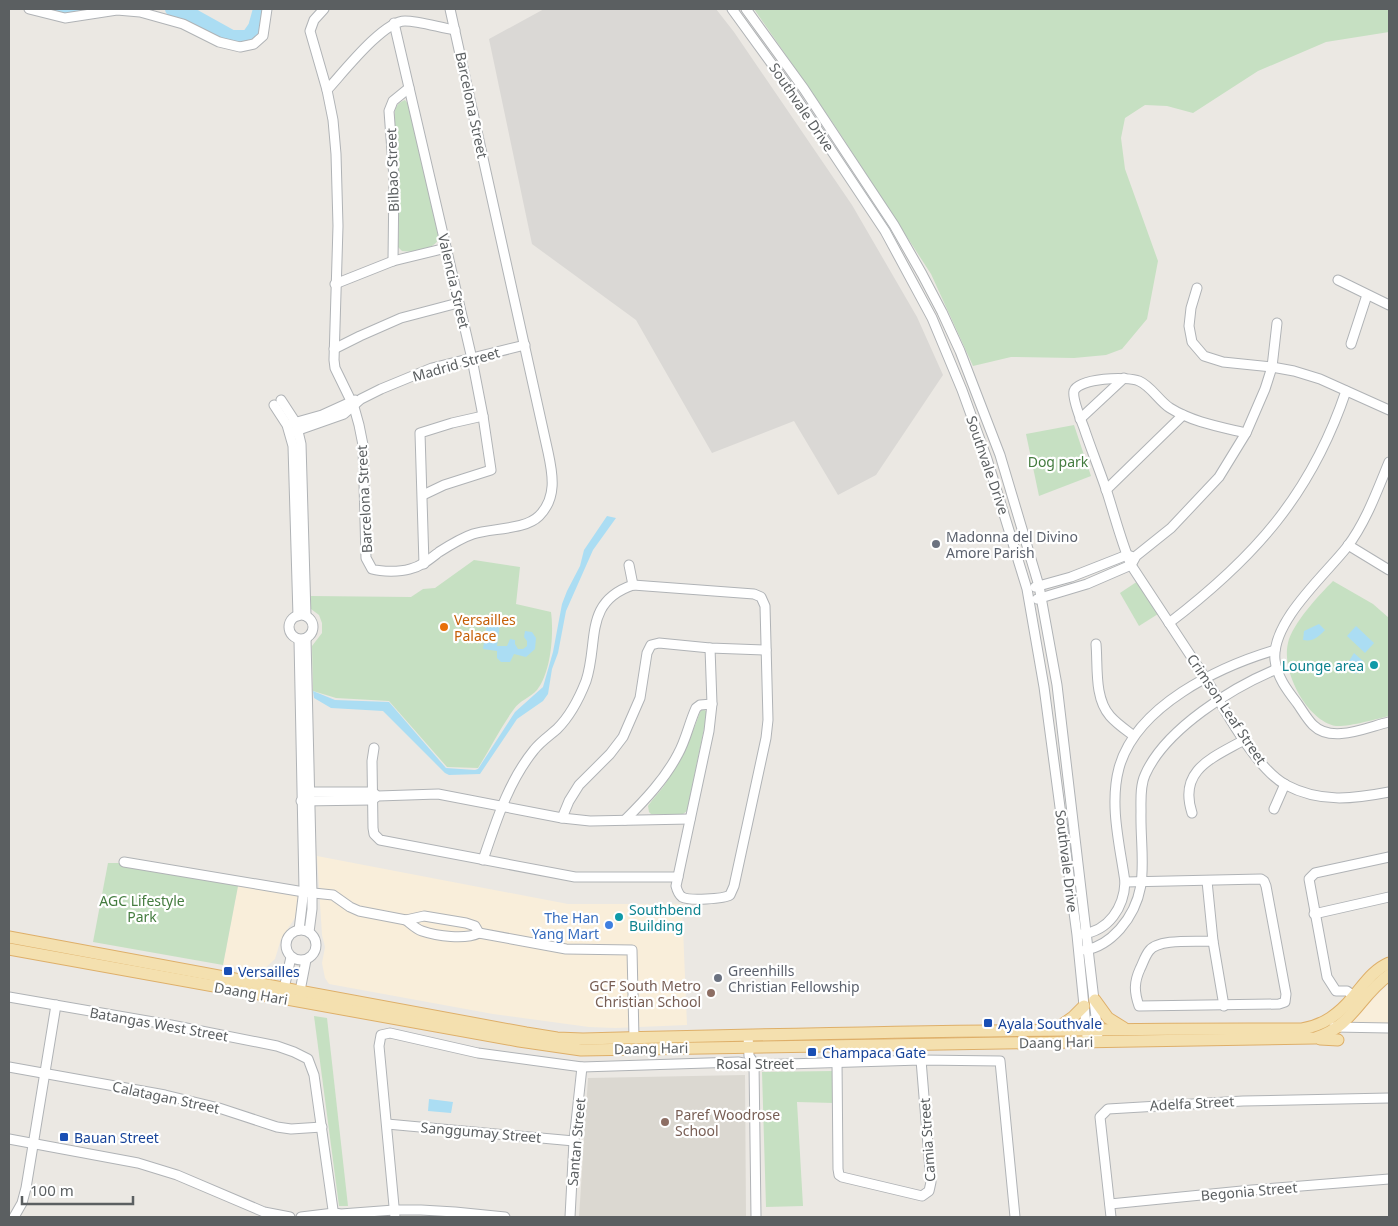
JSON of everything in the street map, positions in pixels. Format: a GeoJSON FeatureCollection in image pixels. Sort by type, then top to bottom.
{"type":"FeatureCollection","features":[{"type":"Feature","properties":{"kind":"main road","name":"Daang Hari"},"geometry":{"type":"LineString","coordinates":[[9,937],[283,993],[582,1050],[754,1050],[1092,1035],[1302,1033]]}},
{"type":"Feature","properties":{"kind":"main road","name":"Daang Hari"},"geometry":{"type":"LineString","coordinates":[[9,949],[283,993]]}},
{"type":"Feature","properties":{"kind":"main road"},"geometry":{"type":"LineString","coordinates":[[1302,1033],[1315,1038],[1327,1035],[1338,1028],[1358,1000],[1366,979],[1389,962]]}},
{"type":"Feature","properties":{"kind":"main road"},"geometry":{"type":"LineString","coordinates":[[1302,1033],[1358,1000],[1389,975]]}},
{"type":"Feature","properties":{"kind":"main road","name":"Daang Hari"},"geometry":{"type":"LineString","coordinates":[[299,996],[557,1038],[634,1038],[754,1050],[1054,1030],[1092,1035],[1126,1029],[1302,1033]]}},
{"type":"Feature","properties":{"kind":"main road"},"geometry":{"type":"LineString","coordinates":[[1095,1000],[1108,1018],[1126,1029]]}},
{"type":"Feature","properties":{"kind":"main road"},"geometry":{"type":"LineString","coordinates":[[1054,1030],[1073,1018],[1084,1006]]}},
{"type":"Feature","properties":{"kind":"main road"},"geometry":{"type":"LineString","coordinates":[[1302,1033],[1338,1040]]}},
{"type":"Feature","properties":{"kind":"street"},"geometry":{"type":"LineString","coordinates":[[29,9],[65,18],[116,10],[140,12],[183,24],[220,42],[240,47],[254,44],[263,36],[267,9]]}},
{"type":"Feature","properties":{"kind":"street","name":"Barcelona Street"},"geometry":{"type":"LineString","coordinates":[[324,9],[314,20],[310,31],[327,90],[333,120],[336,154],[338,226],[335,368],[352,404],[359,425],[363,445],[366,558],[368,564],[377,570],[407,570],[424,564],[456,542],[472,534],[529,522],[538,517],[552,496],[552,470],[450,9]]}},
{"type":"Feature","properties":{"kind":"street","name":"Southvale Drive"},"geometry":{"type":"LineString","coordinates":[[732,9],[789,88],[885,231],[928,310],[962,390],[987,460],[1027,589],[1044,687],[1084,1006],[1092,1035]]}},
{"type":"Feature","properties":{"kind":"street","name":"Southvale Drive"},"geometry":{"type":"LineString","coordinates":[[746,9],[804,89],[894,225],[942,312],[974,385],[1000,455],[1042,598],[1057,685],[1095,1000],[1092,1035]]}},
{"type":"Feature","properties":{"kind":"street"},"geometry":{"type":"LineString","coordinates":[[327,90],[385,28],[394,23],[405,21],[455,30]]}},
{"type":"Feature","properties":{"kind":"street","name":"Valencia Street"},"geometry":{"type":"LineString","coordinates":[[394,23],[472,359],[484,416],[491,470],[444,485],[423,495]]}},
{"type":"Feature","properties":{"kind":"street","name":"Bilbao Street"},"geometry":{"type":"LineString","coordinates":[[392,261],[394,178],[389,110],[393,101],[409,88]]}},
{"type":"Feature","properties":{"kind":"street"},"geometry":{"type":"LineString","coordinates":[[336,284],[392,261],[446,248]]}},
{"type":"Feature","properties":{"kind":"street"},"geometry":{"type":"LineString","coordinates":[[1338,280],[1389,305]]}},
{"type":"Feature","properties":{"kind":"street"},"geometry":{"type":"LineString","coordinates":[[1197,288],[1191,308],[1189,326],[1192,342],[1204,356],[1223,362],[1294,371],[1320,379],[1389,410]]}},
{"type":"Feature","properties":{"kind":"street"},"geometry":{"type":"LineString","coordinates":[[1351,344],[1367,295]]}},
{"type":"Feature","properties":{"kind":"street"},"geometry":{"type":"LineString","coordinates":[[334,349],[401,318],[458,303]]}},
{"type":"Feature","properties":{"kind":"street"},"geometry":{"type":"LineString","coordinates":[[1029,601],[1087,584],[1132,559],[1171,528],[1207,490],[1233,457],[1246,433],[1272,367],[1277,323]]}},
{"type":"Feature","properties":{"kind":"street","name":"Madrid Street"},"geometry":{"type":"LineString","coordinates":[[293,428],[338,417],[352,404],[361,399],[432,368],[525,345]]}},
{"type":"Feature","properties":{"kind":"street"},"geometry":{"type":"LineString","coordinates":[[1080,419],[1124,378],[1140,381],[1159,400],[1183,415],[1246,433]]}},
{"type":"Feature","properties":{"kind":"street","name":"Crimson Leaf Street"},"geometry":{"type":"LineString","coordinates":[[1124,378],[1094,380],[1074,390],[1074,397],[1080,419],[1132,559],[1169,623],[1244,740],[1266,767],[1285,784],[1324,797],[1344,799],[1389,792]]}},
{"type":"Feature","properties":{"kind":"street"},"geometry":{"type":"LineString","coordinates":[[1169,623],[1231,572],[1271,530],[1298,493],[1322,451],[1346,391]]}},
{"type":"Feature","properties":{"kind":"street"},"geometry":{"type":"LineString","coordinates":[[277,402],[293,428],[302,616]]}},
{"type":"Feature","properties":{"kind":"street"},"geometry":{"type":"LineString","coordinates":[[1106,490],[1183,415]]}},
{"type":"Feature","properties":{"kind":"street"},"geometry":{"type":"LineString","coordinates":[[424,564],[420,433],[484,416]]}},
{"type":"Feature","properties":{"kind":"street"},"geometry":{"type":"LineString","coordinates":[[1389,462],[1385,485],[1348,545],[1285,621],[1275,650],[1277,669],[1282,683],[1313,725],[1321,731],[1338,733],[1389,722]]}},
{"type":"Feature","properties":{"kind":"street"},"geometry":{"type":"LineString","coordinates":[[1348,545],[1389,570]]}},
{"type":"Feature","properties":{"kind":"street"},"geometry":{"type":"LineString","coordinates":[[1027,589],[1132,559]]}},
{"type":"Feature","properties":{"kind":"street"},"geometry":{"type":"LineString","coordinates":[[630,565],[633,585]]}},
{"type":"Feature","properties":{"kind":"street"},"geometry":{"type":"LineString","coordinates":[[483,860],[502,806],[518,774],[534,749],[567,718],[580,696],[587,678],[596,621],[600,609],[609,598],[620,590],[633,585],[758,595],[765,606],[769,701],[766,738],[733,891],[726,898],[688,898],[681,896],[677,892],[678,877],[709,731],[712,704],[710,648]]}},
{"type":"Feature","properties":{"kind":"street"},"geometry":{"type":"LineString","coordinates":[[302,616],[313,623],[314,628],[312,632],[302,639],[294,637],[289,628],[290,622],[302,616]]}},
{"type":"Feature","properties":{"kind":"street"},"geometry":{"type":"LineString","coordinates":[[302,639],[308,892],[312,909],[304,931]]}},
{"type":"Feature","properties":{"kind":"street"},"geometry":{"type":"LineString","coordinates":[[562,818],[569,800],[579,786],[610,754],[623,737],[640,698],[648,648],[651,645],[659,643],[710,648],[766,650]]}},
{"type":"Feature","properties":{"kind":"street"},"geometry":{"type":"LineString","coordinates":[[1096,644],[1099,694],[1103,705],[1109,715],[1134,736]]}},
{"type":"Feature","properties":{"kind":"street"},"geometry":{"type":"LineString","coordinates":[[1076,935],[1088,934],[1102,926],[1115,915],[1122,905],[1125,894],[1125,882],[1117,822],[1117,781],[1124,756],[1134,736],[1161,706],[1205,679],[1229,666],[1275,650]]}},
{"type":"Feature","properties":{"kind":"street"},"geometry":{"type":"LineString","coordinates":[[1078,950],[1089,949],[1109,940],[1125,923],[1139,899],[1142,881],[1141,797],[1145,776],[1155,757],[1169,739],[1219,700],[1277,669]]}},
{"type":"Feature","properties":{"kind":"street"},"geometry":{"type":"LineString","coordinates":[[625,820],[673,764],[696,708],[700,705],[712,704]]}},
{"type":"Feature","properties":{"kind":"street"},"geometry":{"type":"LineString","coordinates":[[1192,813],[1189,804],[1189,787],[1193,775],[1202,766],[1244,740]]}},
{"type":"Feature","properties":{"kind":"street"},"geometry":{"type":"LineString","coordinates":[[374,748],[372,761],[373,828],[374,834],[380,840],[575,877],[678,877]]}},
{"type":"Feature","properties":{"kind":"street"},"geometry":{"type":"LineString","coordinates":[[1274,808],[1285,784]]}},
{"type":"Feature","properties":{"kind":"street"},"geometry":{"type":"LineString","coordinates":[[305,796],[438,794],[562,818],[590,821],[690,819]]}},
{"type":"Feature","properties":{"kind":"street"},"geometry":{"type":"LineString","coordinates":[[1358,1000],[1347,991],[1336,991],[1329,982],[1309,883],[1311,876],[1315,873],[1389,857]]}},
{"type":"Feature","properties":{"kind":"street"},"geometry":{"type":"LineString","coordinates":[[124,862],[333,895],[350,907],[360,911],[406,920],[424,916],[466,923],[475,926],[480,933]]}},
{"type":"Feature","properties":{"kind":"street"},"geometry":{"type":"LineString","coordinates":[[1125,882],[1261,879],[1264,881],[1286,994],[1285,1002],[1279,1004],[1139,1006],[1135,994],[1135,979],[1148,951],[1154,946],[1163,943],[1213,941]]}},
{"type":"Feature","properties":{"kind":"street"},"geometry":{"type":"LineString","coordinates":[[1207,881],[1213,941],[1224,1006]]}},
{"type":"Feature","properties":{"kind":"street"},"geometry":{"type":"LineString","coordinates":[[1314,914],[1389,897]]}},
{"type":"Feature","properties":{"kind":"street"},"geometry":{"type":"LineString","coordinates":[[442,934],[451,928],[444,919]]}},
{"type":"Feature","properties":{"kind":"street"},"geometry":{"type":"LineString","coordinates":[[442,934],[435,925],[444,919]]}},
{"type":"Feature","properties":{"kind":"street"},"geometry":{"type":"LineString","coordinates":[[406,920],[420,931],[459,937],[480,933],[566,949],[632,950],[634,1038]]}},
{"type":"Feature","properties":{"kind":"street"},"geometry":{"type":"LineString","coordinates":[[295,931],[304,931],[315,939],[316,949],[314,954],[306,960],[298,960],[291,957],[286,948],[288,938],[295,931]]}},
{"type":"Feature","properties":{"kind":"street"},"geometry":{"type":"LineString","coordinates":[[283,993],[291,957]]}},
{"type":"Feature","properties":{"kind":"street"},"geometry":{"type":"LineString","coordinates":[[299,996],[306,960]]}},
{"type":"Feature","properties":{"kind":"street","name":"Batangas West Street"},"geometry":{"type":"LineString","coordinates":[[9,997],[171,1025],[277,1046],[294,1052],[308,1059],[314,1074],[322,1127]]}},
{"type":"Feature","properties":{"kind":"street"},"geometry":{"type":"LineString","coordinates":[[14,1217],[22,1203],[26,1188],[56,1005]]}},
{"type":"Feature","properties":{"kind":"street"},"geometry":{"type":"LineString","coordinates":[[1320,1024],[1338,1028],[1389,1028]]}},
{"type":"Feature","properties":{"kind":"street"},"geometry":{"type":"LineString","coordinates":[[1320,1024],[1327,1035]]}},
{"type":"Feature","properties":{"kind":"street","name":"Rosal Street"},"geometry":{"type":"LineString","coordinates":[[395,1214],[379,1046],[380,1036],[390,1033],[478,1052],[582,1067],[738,1062],[754,1050],[837,1062],[1000,1061],[1015,1217]]}},
{"type":"Feature","properties":{"kind":"street"},"geometry":{"type":"LineString","coordinates":[[754,1050],[756,1217]]}},
{"type":"Feature","properties":{"kind":"street","name":"Camia Street"},"geometry":{"type":"LineString","coordinates":[[837,1062],[839,1175],[922,1196],[929,1191],[931,1182],[921,1060]]}},
{"type":"Feature","properties":{"kind":"street","name":"Calatagan Street"},"geometry":{"type":"LineString","coordinates":[[9,1067],[165,1095],[218,1108],[277,1127],[291,1129],[322,1127]]}},
{"type":"Feature","properties":{"kind":"street","name":"Santan Street"},"geometry":{"type":"LineString","coordinates":[[570,1217],[574,1142],[582,1067]]}},
{"type":"Feature","properties":{"kind":"street","name":"Adelfa Street"},"geometry":{"type":"LineString","coordinates":[[1111,1217],[1100,1117],[1108,1109],[1243,1101],[1389,1098]]}},
{"type":"Feature","properties":{"kind":"street","name":"Sanggumay Street"},"geometry":{"type":"LineString","coordinates":[[387,1124],[574,1142]]}},
{"type":"Feature","properties":{"kind":"street"},"geometry":{"type":"LineString","coordinates":[[322,1127],[334,1215]]}},
{"type":"Feature","properties":{"kind":"street"},"geometry":{"type":"LineString","coordinates":[[9,1139],[138,1163],[159,1169],[264,1212],[290,1217]]}},
{"type":"Feature","properties":{"kind":"street","name":"Begonia Street"},"geometry":{"type":"LineString","coordinates":[[1110,1204],[1389,1179]]}},
{"type":"Feature","properties":{"kind":"street"},"geometry":{"type":"LineString","coordinates":[[302,1217],[341,1214],[455,1212],[505,1217]]}},
{"type":"Feature","properties":{"kind":"shaded area"},"geometry":{"type":"Polygon","coordinates":[[[544,9],[716,9],[734,32],[852,205],[917,317],[943,375],[876,475],[838,495],[794,421],[712,453],[636,320],[532,244],[489,39],[544,9]]]}},
{"type":"Feature","properties":{"kind":"shaded area"},"geometry":{"type":"Polygon","coordinates":[[[317,856],[568,904],[682,904],[687,1025],[615,1028],[589,1027],[493,1014],[329,984],[325,978],[322,963],[325,947],[322,935],[317,856]]]}},
{"type":"Feature","properties":{"kind":"shaded area"},"geometry":{"type":"Polygon","coordinates":[[[238,886],[287,891],[299,896],[295,918],[281,939],[275,959],[262,971],[223,965],[238,886]]]}},
{"type":"Feature","properties":{"kind":"shaded area"},"geometry":{"type":"Polygon","coordinates":[[[1389,984],[1389,1025],[1349,1024],[1380,992],[1389,984]]]}},
{"type":"Feature","properties":{"kind":"shaded area","name":"Paref Woodrose School"},"geometry":{"type":"Polygon","coordinates":[[[745,1075],[746,1217],[579,1217],[588,1078],[745,1075]]]}},
{"type":"Feature","properties":{"kind":"green space"},"geometry":{"type":"Polygon","coordinates":[[[754,9],[1389,9],[1389,32],[1326,42],[1258,71],[1193,113],[1167,106],[1145,105],[1125,118],[1121,138],[1125,169],[1158,261],[1147,319],[1122,349],[1106,355],[1074,358],[1011,357],[973,366],[931,274],[835,126],[754,9]]]}},
{"type":"Feature","properties":{"kind":"green space"},"geometry":{"type":"Polygon","coordinates":[[[405,100],[408,104],[439,237],[434,245],[413,251],[402,251],[398,247],[398,145],[395,115],[397,105],[405,100]]]}},
{"type":"Feature","properties":{"kind":"green space","name":"Dog park"},"geometry":{"type":"Polygon","coordinates":[[[1074,425],[1091,476],[1039,496],[1026,434],[1074,425]]]}},
{"type":"Feature","properties":{"kind":"green space"},"geometry":{"type":"Polygon","coordinates":[[[474,560],[520,567],[516,604],[551,612],[550,652],[546,673],[542,682],[532,695],[514,709],[478,768],[447,767],[389,701],[336,698],[313,691],[312,646],[322,633],[322,623],[319,615],[311,609],[311,596],[411,597],[423,589],[435,588],[474,560]]]}},
{"type":"Feature","properties":{"kind":"green space"},"geometry":{"type":"Polygon","coordinates":[[[1138,581],[1158,614],[1139,626],[1120,593],[1138,581]]]}},
{"type":"Feature","properties":{"kind":"green space"},"geometry":{"type":"Polygon","coordinates":[[[1333,581],[1373,604],[1389,618],[1389,716],[1341,726],[1325,722],[1306,705],[1292,680],[1287,654],[1291,635],[1307,610],[1333,581]]]}},
{"type":"Feature","properties":{"kind":"green space"},"geometry":{"type":"Polygon","coordinates":[[[703,709],[707,714],[687,811],[683,814],[651,814],[648,806],[677,764],[703,709]]]}},
{"type":"Feature","properties":{"kind":"green space","name":"AGC Lifestyle Park"},"geometry":{"type":"Polygon","coordinates":[[[108,863],[132,863],[238,886],[223,965],[93,942],[108,863]]]}},
{"type":"Feature","properties":{"kind":"green space"},"geometry":{"type":"Polygon","coordinates":[[[314,1016],[327,1018],[348,1206],[339,1206],[314,1016]]]}},
{"type":"Feature","properties":{"kind":"green space"},"geometry":{"type":"Polygon","coordinates":[[[833,1071],[834,1103],[797,1102],[803,1206],[766,1207],[762,1072],[833,1071]]]}},
{"type":"Feature","properties":{"kind":"water"},"geometry":{"type":"Polygon","coordinates":[[[607,516],[616,518],[593,550],[566,611],[548,694],[543,701],[517,719],[480,774],[449,775],[445,773],[383,711],[331,708],[314,698],[313,691],[335,700],[389,702],[446,768],[478,769],[515,712],[543,687],[553,652],[562,604],[580,566],[584,550],[607,516]]]}},
{"type":"Feature","properties":{"kind":"water"},"geometry":{"type":"Polygon","coordinates":[[[487,621],[500,623],[497,646],[507,646],[510,639],[515,640],[518,649],[523,649],[527,646],[527,641],[524,637],[525,631],[532,632],[536,638],[535,649],[526,657],[514,654],[510,662],[501,662],[497,658],[497,651],[483,649],[487,621]]]}},
{"type":"Feature","properties":{"kind":"water"},"geometry":{"type":"Polygon","coordinates":[[[1319,624],[1325,630],[1320,635],[1310,640],[1303,640],[1304,631],[1319,624]]]}},
{"type":"Feature","properties":{"kind":"water"},"geometry":{"type":"Polygon","coordinates":[[[1356,626],[1374,643],[1365,653],[1347,636],[1356,626]]]}},
{"type":"Feature","properties":{"kind":"water"},"geometry":{"type":"Polygon","coordinates":[[[1354,653],[1364,662],[1356,674],[1346,666],[1354,653]]]}},
{"type":"Feature","properties":{"kind":"water"},"geometry":{"type":"Polygon","coordinates":[[[429,1099],[453,1102],[451,1113],[428,1111],[429,1099]]]}},
{"type":"Feature","properties":{"kind":"waterway"},"geometry":{"type":"LineString","coordinates":[[59,9],[65,11],[77,9]]}},
{"type":"Feature","properties":{"kind":"waterway"},"geometry":{"type":"LineString","coordinates":[[172,9],[196,17],[232,37],[248,37],[255,27],[260,9]]}},
{"type":"Feature","properties":{"kind":"place","name":"Madonna del Divino Amore Parish"},"geometry":{"type":"Point","coordinates":[936,544]}},
{"type":"Feature","properties":{"kind":"place","name":"Versailles Palace"},"geometry":{"type":"Point","coordinates":[444,627]}},
{"type":"Feature","properties":{"kind":"place","name":"Lounge area"},"geometry":{"type":"Point","coordinates":[1374,665]}},
{"type":"Feature","properties":{"kind":"place","name":"Southbend Building"},"geometry":{"type":"Point","coordinates":[619,917]}},
{"type":"Feature","properties":{"kind":"place","name":"The Han Yang Mart"},"geometry":{"type":"Point","coordinates":[609,925]}},
{"type":"Feature","properties":{"kind":"place","name":"Versailles"},"geometry":{"type":"Point","coordinates":[228,971]}},
{"type":"Feature","properties":{"kind":"place","name":"Greenhills Christian Fellowship"},"geometry":{"type":"Point","coordinates":[718,978]}},
{"type":"Feature","properties":{"kind":"place","name":"GCF South Metro Christian School"},"geometry":{"type":"Point","coordinates":[711,993]}},
{"type":"Feature","properties":{"kind":"place","name":"Ayala Southvale"},"geometry":{"type":"Point","coordinates":[988,1023]}},
{"type":"Feature","properties":{"kind":"place","name":"Champaca Gate"},"geometry":{"type":"Point","coordinates":[812,1052]}},
{"type":"Feature","properties":{"kind":"place","name":"Paref Woodrose School"},"geometry":{"type":"Point","coordinates":[665,1122]}},
{"type":"Feature","properties":{"kind":"place","name":"Bauan Street"},"geometry":{"type":"Point","coordinates":[64,1137]}}]}
